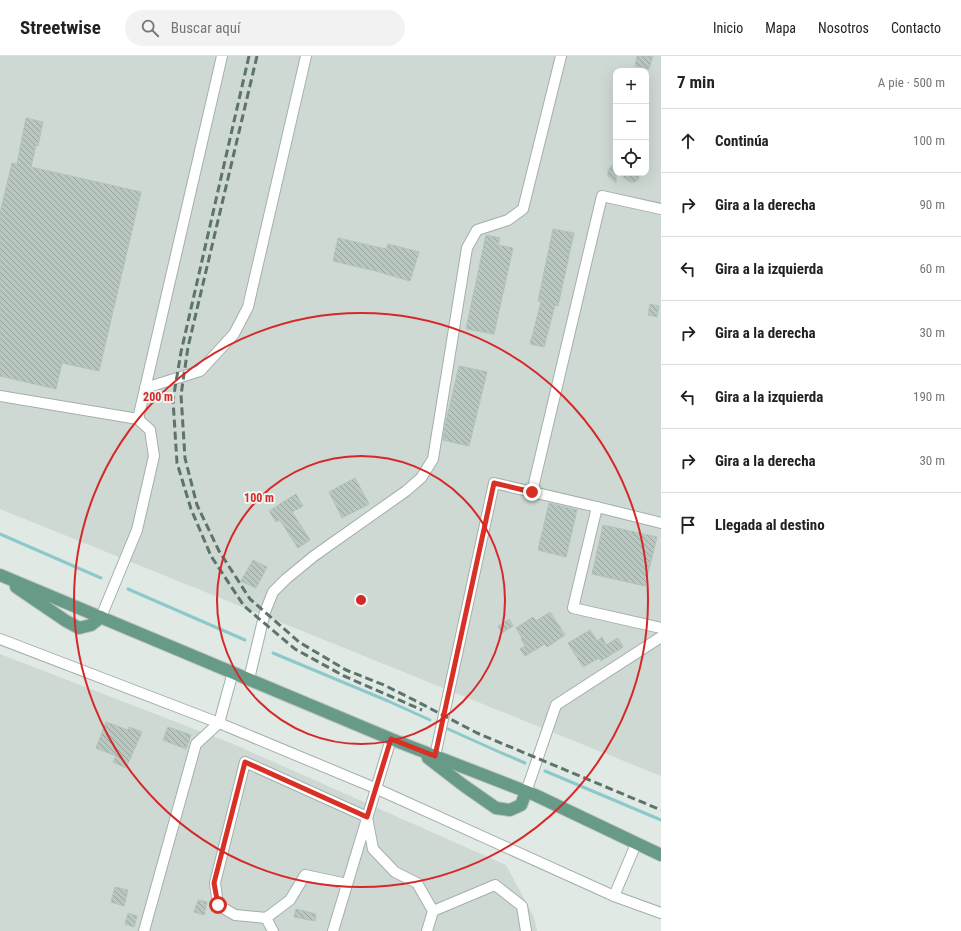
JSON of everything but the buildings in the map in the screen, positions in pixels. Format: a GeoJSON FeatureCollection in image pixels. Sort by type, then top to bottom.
{"type":"FeatureCollection","features":[{"type":"Feature","properties":{"kind":"main road"},"geometry":{"type":"LineString","coordinates":[[0,576],[66,621],[79,628],[91,625],[101,618]]}},
{"type":"Feature","properties":{"kind":"main road"},"geometry":{"type":"LineString","coordinates":[[0,576],[391,739],[526,792],[661,855]]}},
{"type":"Feature","properties":{"kind":"main road"},"geometry":{"type":"LineString","coordinates":[[417,749],[463,785],[496,808],[510,810],[521,805],[526,792]]}},
{"type":"Feature","properties":{"kind":"lane"},"geometry":{"type":"LineString","coordinates":[[138,418],[222,56]]}},
{"type":"Feature","properties":{"kind":"lane"},"geometry":{"type":"LineString","coordinates":[[145,388],[200,371],[234,334],[248,307],[306,56]]}},
{"type":"Feature","properties":{"kind":"lane"},"geometry":{"type":"LineString","coordinates":[[249,679],[265,612],[273,592],[314,556],[406,491],[421,478],[432,459],[467,248],[477,230],[508,220],[523,209],[561,56]]}},
{"type":"Feature","properties":{"kind":"lane"},"geometry":{"type":"LineString","coordinates":[[532,492],[602,196],[661,209]]}},
{"type":"Feature","properties":{"kind":"lane"},"geometry":{"type":"LineString","coordinates":[[0,396],[138,418],[150,430],[154,456],[137,530],[101,618]]}},
{"type":"Feature","properties":{"kind":"lane"},"geometry":{"type":"LineString","coordinates":[[435,756],[494,483],[597,506],[661,523]]}},
{"type":"Feature","properties":{"kind":"lane"},"geometry":{"type":"LineString","coordinates":[[597,506],[573,608],[661,628]]}},
{"type":"Feature","properties":{"kind":"lane"},"geometry":{"type":"LineString","coordinates":[[526,792],[556,705],[661,637]]}},
{"type":"Feature","properties":{"kind":"lane"},"geometry":{"type":"LineString","coordinates":[[0,639],[219,723],[375,788],[614,896],[661,913]]}},
{"type":"Feature","properties":{"kind":"lane"},"geometry":{"type":"LineString","coordinates":[[144,931],[196,744],[219,723],[233,672]]}},
{"type":"Feature","properties":{"kind":"lane"},"geometry":{"type":"LineString","coordinates":[[333,931],[391,739]]}},
{"type":"Feature","properties":{"kind":"lane"},"geometry":{"type":"LineString","coordinates":[[347,884],[304,875],[290,900],[266,918],[235,915],[218,905],[214,883],[245,762],[367,817]]}},
{"type":"Feature","properties":{"kind":"lane"},"geometry":{"type":"LineString","coordinates":[[367,817],[374,849],[395,872],[418,883],[433,911],[427,931]]}},
{"type":"Feature","properties":{"kind":"lane"},"geometry":{"type":"LineString","coordinates":[[614,896],[636,844]]}},
{"type":"Feature","properties":{"kind":"lane"},"geometry":{"type":"LineString","coordinates":[[433,911],[495,885],[522,906],[526,931]]}},
{"type":"Feature","properties":{"kind":"lane"},"geometry":{"type":"LineString","coordinates":[[266,918],[274,931]]}},
{"type":"Feature","properties":{"kind":"shaded area"},"geometry":{"type":"Polygon","coordinates":[[[0,56],[661,56],[661,776],[0,509],[0,56]]]}},
{"type":"Feature","properties":{"kind":"shaded area"},"geometry":{"type":"Polygon","coordinates":[[[0,654],[233,744],[506,865],[534,917],[537,931],[0,931],[0,654]]]}},
{"type":"Feature","properties":{"kind":"waterway"},"geometry":{"type":"LineString","coordinates":[[0,534],[101,578]]}},
{"type":"Feature","properties":{"kind":"waterway"},"geometry":{"type":"LineString","coordinates":[[128,589],[245,640]]}},
{"type":"Feature","properties":{"kind":"waterway"},"geometry":{"type":"LineString","coordinates":[[273,653],[430,720]]}},
{"type":"Feature","properties":{"kind":"waterway"},"geometry":{"type":"LineString","coordinates":[[448,729],[525,763]]}},
{"type":"Feature","properties":{"kind":"waterway"},"geometry":{"type":"LineString","coordinates":[[545,771],[661,820]]}},
{"type":"Feature","properties":{"kind":"railway"},"geometry":{"type":"LineString","coordinates":[[249,56],[181,352],[173,400],[177,463],[191,509],[211,556],[244,606],[295,649],[344,676],[422,710]]}},
{"type":"Feature","properties":{"kind":"railway"},"geometry":{"type":"LineString","coordinates":[[257,56],[188,347],[181,395],[185,458],[197,505],[219,551],[250,599],[299,642],[346,670],[384,685],[477,733],[661,810]]}},
{"type":"Feature","properties":{"kind":"route"},"geometry":{"type":"LineString","coordinates":[[218,905],[214,883],[245,762],[367,817],[391,739],[435,756],[494,483],[532,492]]}}]}
